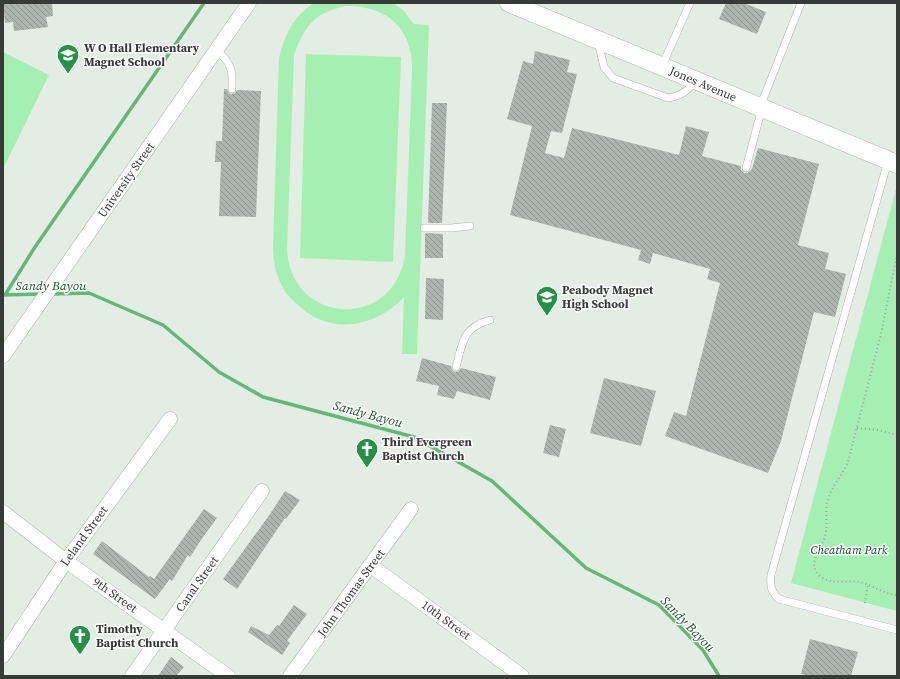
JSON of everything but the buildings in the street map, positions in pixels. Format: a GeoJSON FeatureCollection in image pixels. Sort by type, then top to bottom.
{"type":"FeatureCollection","features":[{"type":"Feature","properties":{"kind":"street","name":"University Street"},"geometry":{"type":"LineString","coordinates":[[3,356],[249,3]]}},
{"type":"Feature","properties":{"kind":"street","name":"Jones Avenue"},"geometry":{"type":"LineString","coordinates":[[509,3],[893,162]]}},
{"type":"Feature","properties":{"kind":"street","name":"Leland Street"},"geometry":{"type":"LineString","coordinates":[[3,656],[66,561],[170,419]]}},
{"type":"Feature","properties":{"kind":"street","name":"Canal Street"},"geometry":{"type":"LineString","coordinates":[[132,676],[262,491]]}},
{"type":"Feature","properties":{"kind":"street","name":"John Thomas Street"},"geometry":{"type":"LineString","coordinates":[[290,676],[370,565],[412,510]]}},
{"type":"Feature","properties":{"kind":"street","name":"9th Street"},"geometry":{"type":"LineString","coordinates":[[3,512],[66,561],[228,676]]}},
{"type":"Feature","properties":{"kind":"street","name":"10th Street"},"geometry":{"type":"LineString","coordinates":[[370,565],[522,676]]}},
{"type":"Feature","properties":{"kind":"lane"},"geometry":{"type":"LineString","coordinates":[[662,66],[690,3]]}},
{"type":"Feature","properties":{"kind":"lane"},"geometry":{"type":"LineString","coordinates":[[746,168],[761,108],[800,3]]}},
{"type":"Feature","properties":{"kind":"lane"},"geometry":{"type":"LineString","coordinates":[[598,40],[604,67],[613,78],[668,98],[677,97],[685,93],[696,81]]}},
{"type":"Feature","properties":{"kind":"lane"},"geometry":{"type":"LineString","coordinates":[[216,50],[230,63],[232,72],[232,89]]}},
{"type":"Feature","properties":{"kind":"lane"},"geometry":{"type":"LineString","coordinates":[[893,162],[773,568],[770,586],[773,594],[779,600],[897,630]]}},
{"type":"Feature","properties":{"kind":"lane"},"geometry":{"type":"LineString","coordinates":[[424,228],[454,228],[470,226]]}},
{"type":"Feature","properties":{"kind":"lane"},"geometry":{"type":"LineString","coordinates":[[456,367],[465,337],[471,328],[479,323],[490,320]]}},
{"type":"Feature","properties":{"kind":"path"},"geometry":{"type":"LineString","coordinates":[[897,254],[881,334],[848,462],[844,472],[832,490],[826,512],[825,536],[815,557],[814,564],[821,576],[827,580],[852,581],[868,584],[883,592],[897,595]]}},
{"type":"Feature","properties":{"kind":"path"},"geometry":{"type":"LineString","coordinates":[[856,428],[878,430],[897,435]]}},
{"type":"Feature","properties":{"kind":"path"},"geometry":{"type":"LineString","coordinates":[[864,603],[868,584]]}},
{"type":"Feature","properties":{"kind":"green space"},"geometry":{"type":"Polygon","coordinates":[[[314,3],[393,3],[403,10],[414,24],[429,25],[417,354],[402,354],[404,297],[380,316],[352,324],[337,324],[323,321],[310,314],[289,297],[284,290],[277,273],[274,262],[273,246],[279,58],[287,34],[295,20],[314,3]],[[346,6],[326,12],[318,17],[307,28],[294,55],[287,250],[293,275],[306,293],[323,305],[343,309],[364,307],[382,297],[397,280],[405,255],[412,70],[411,55],[408,42],[395,22],[374,10],[346,6]]]}},
{"type":"Feature","properties":{"kind":"green space"},"geometry":{"type":"Polygon","coordinates":[[[3,52],[49,75],[3,169],[3,52]]]}},
{"type":"Feature","properties":{"kind":"green space"},"geometry":{"type":"Polygon","coordinates":[[[306,54],[401,57],[393,262],[300,258],[306,54]]]}},
{"type":"Feature","properties":{"kind":"green space","name":"Cheatham Park"},"geometry":{"type":"Polygon","coordinates":[[[897,185],[897,611],[791,583],[897,185]]]}},
{"type":"Feature","properties":{"kind":"waterway"},"geometry":{"type":"LineString","coordinates":[[5,295],[35,247],[204,3]]}},
{"type":"Feature","properties":{"kind":"waterway","name":"Sandy Bayou"},"geometry":{"type":"LineString","coordinates":[[52,294],[89,293],[163,325],[219,372],[263,397],[414,437],[492,481],[586,568],[659,605],[703,650],[719,676]]}},
{"type":"Feature","properties":{"kind":"waterway","name":"Sandy Bayou"},"geometry":{"type":"LineString","coordinates":[[3,295],[41,294]]}},
{"type":"Feature","properties":{"kind":"place","name":"W O Hall Elementary Magnet School"},"geometry":{"type":"Point","coordinates":[68,74]}},
{"type":"Feature","properties":{"kind":"place","name":"Peabody Magnet High School"},"geometry":{"type":"Point","coordinates":[547,316]}},
{"type":"Feature","properties":{"kind":"place","name":"Third Evergreen Baptist Church"},"geometry":{"type":"Point","coordinates":[367,468]}},
{"type":"Feature","properties":{"kind":"place","name":"Timothy Baptist Church"},"geometry":{"type":"Point","coordinates":[80,656]}}]}
